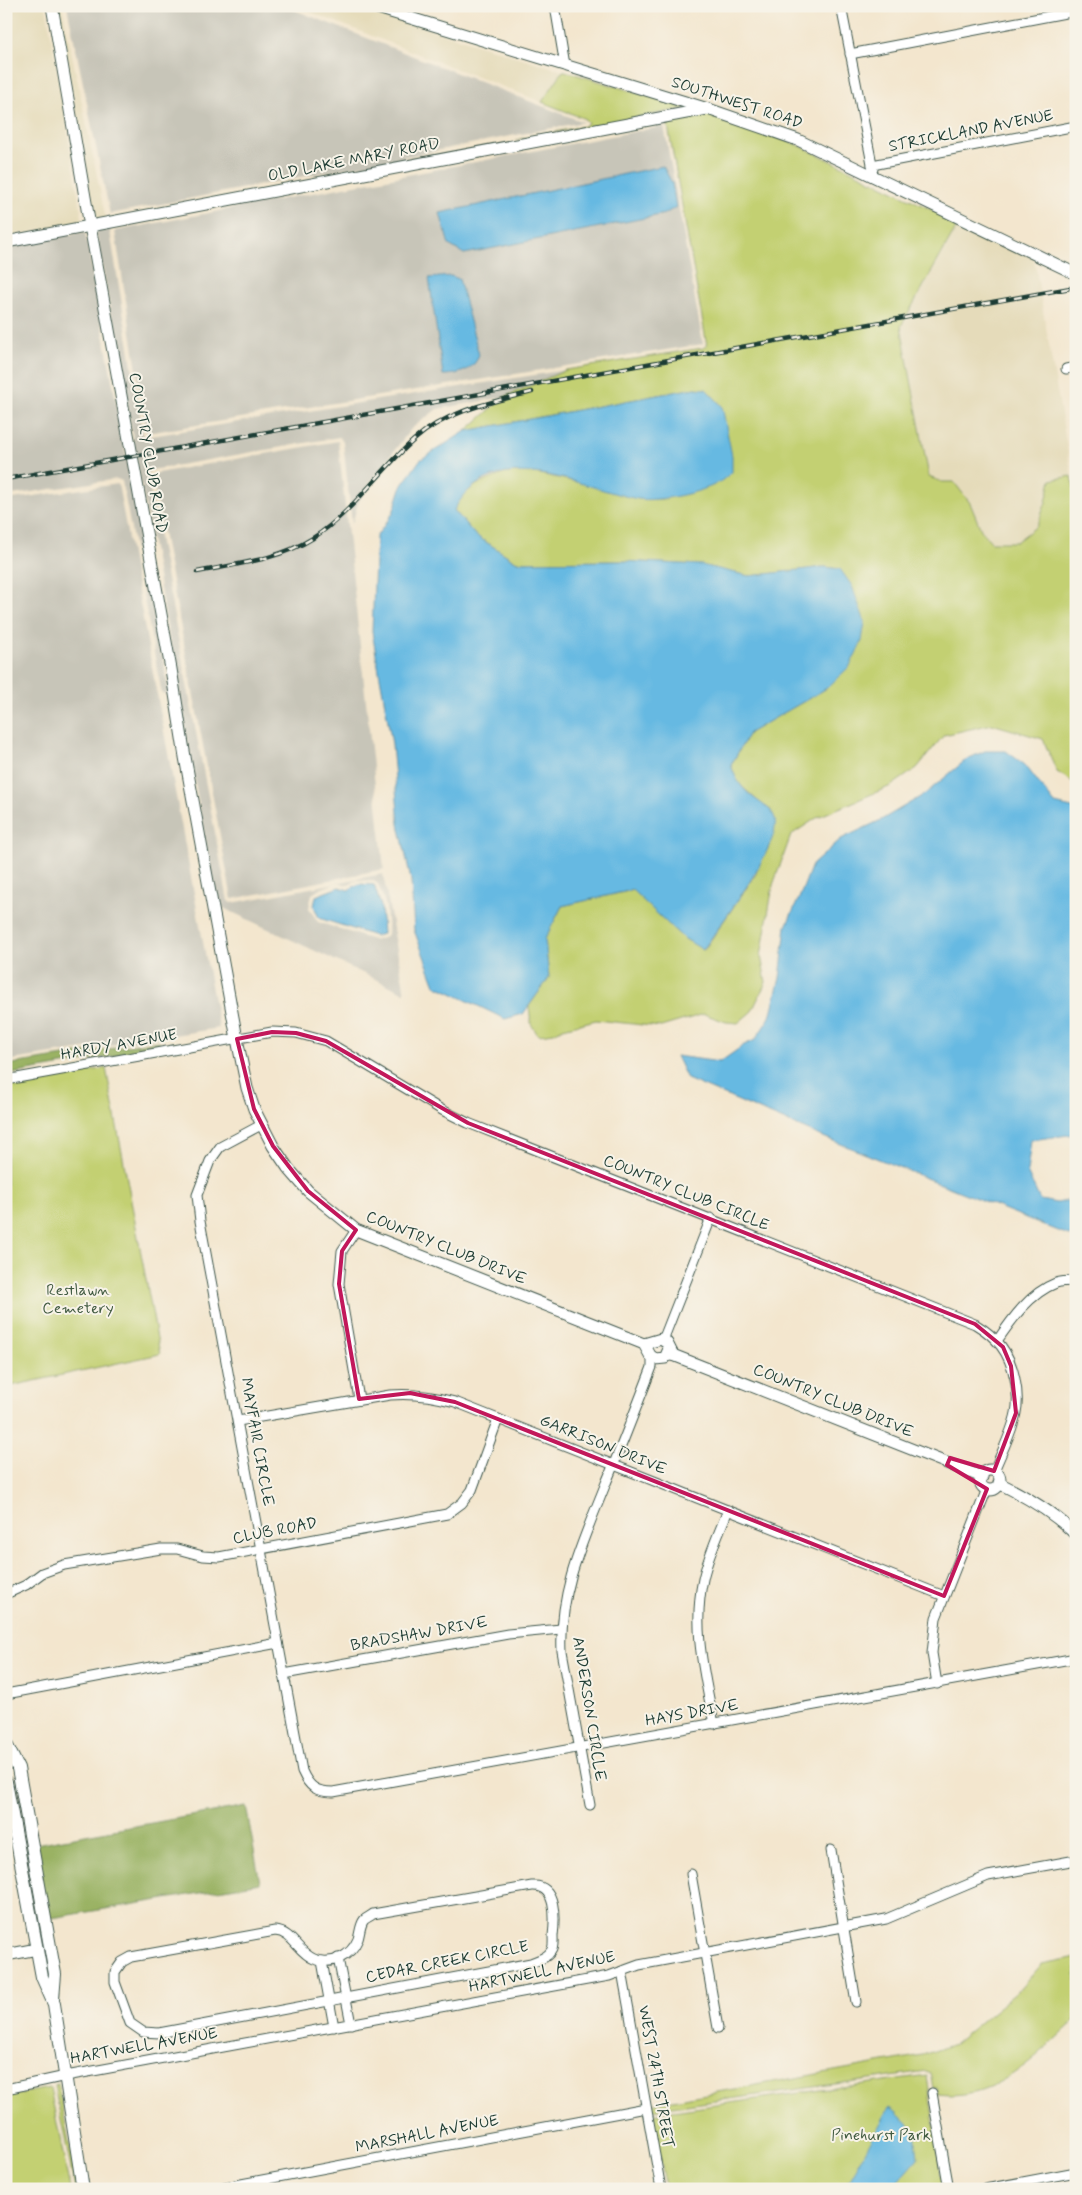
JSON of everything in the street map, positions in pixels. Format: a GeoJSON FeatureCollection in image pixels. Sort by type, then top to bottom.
{"type":"FeatureCollection","features":[{"type":"Feature","properties":{"kind":"main road"},"geometry":{"type":"LineString","coordinates":[[6,1744],[18,1768],[56,1974],[53,1999],[83,2189]]}},
{"type":"Feature","properties":{"kind":"main road"},"geometry":{"type":"LineString","coordinates":[[6,1782],[42,1977],[53,1999]]}},
{"type":"Feature","properties":{"kind":"street","name":"COUNTRY CLUB ROAD"},"geometry":{"type":"LineString","coordinates":[[52,6],[212,905]]}},
{"type":"Feature","properties":{"kind":"street","name":"SOUTHWEST ROAD"},"geometry":{"type":"LineString","coordinates":[[370,6],[708,109],[798,140],[873,170],[1076,274]]}},
{"type":"Feature","properties":{"kind":"street"},"geometry":{"type":"LineString","coordinates":[[555,6],[565,66]]}},
{"type":"Feature","properties":{"kind":"street"},"geometry":{"type":"LineString","coordinates":[[841,6],[873,170]]}},
{"type":"Feature","properties":{"kind":"street"},"geometry":{"type":"LineString","coordinates":[[850,54],[1076,11]]}},
{"type":"Feature","properties":{"kind":"street","name":"OLD LAKE MARY ROAD"},"geometry":{"type":"LineString","coordinates":[[6,242],[708,109]]}},
{"type":"Feature","properties":{"kind":"street","name":"STRICKLAND AVENUE"},"geometry":{"type":"LineString","coordinates":[[873,170],[1076,126]]}},
{"type":"Feature","properties":{"kind":"street"},"geometry":{"type":"LineString","coordinates":[[1066,369],[1076,367]]}},
{"type":"Feature","properties":{"kind":"street","name":"COUNTRY CLUB DRIVE"},"geometry":{"type":"LineString","coordinates":[[212,905],[247,1088],[261,1125],[288,1168],[308,1191],[356,1230],[982,1477]]}},
{"type":"Feature","properties":{"kind":"street","name":"COUNTRY CLUB CIRCLE"},"geometry":{"type":"LineString","coordinates":[[237,1039],[272,1032],[296,1033],[326,1041],[442,1110],[468,1123],[975,1324],[1002,1347],[1013,1373],[1016,1387],[1016,1413],[994,1471]]}},
{"type":"Feature","properties":{"kind":"street","name":"HARDY AVENUE"},"geometry":{"type":"LineString","coordinates":[[6,1080],[237,1039]]}},
{"type":"Feature","properties":{"kind":"street","name":"MAYFAIR CIRCLE"},"geometry":{"type":"LineString","coordinates":[[261,1125],[220,1147],[202,1176],[197,1195],[200,1221],[302,1772],[306,1781],[313,1789]]}},
{"type":"Feature","properties":{"kind":"street","name":"ANDERSON CIRCLE"},"geometry":{"type":"LineString","coordinates":[[590,1805],[562,1651],[561,1629],[565,1595],[575,1563],[711,1218]]}},
{"type":"Feature","properties":{"kind":"street"},"geometry":{"type":"LineString","coordinates":[[356,1230],[342,1252],[339,1284],[359,1399]]}},
{"type":"Feature","properties":{"kind":"street"},"geometry":{"type":"LineString","coordinates":[[997,1341],[1016,1314],[1036,1294],[1057,1283],[1076,1280]]}},
{"type":"Feature","properties":{"kind":"street","name":"GARRISON DRIVE"},"geometry":{"type":"LineString","coordinates":[[238,1421],[359,1399],[410,1393],[433,1396],[455,1402],[944,1596]]}},
{"type":"Feature","properties":{"kind":"street","name":"CLUB ROAD"},"geometry":{"type":"LineString","coordinates":[[6,1594],[26,1585],[42,1573],[64,1565],[161,1549],[177,1549],[203,1556],[219,1557],[447,1514],[462,1503],[472,1490],[498,1419]]}},
{"type":"Feature","properties":{"kind":"street"},"geometry":{"type":"LineString","coordinates":[[986,1471],[994,1471],[999,1476],[999,1483],[994,1489],[987,1489],[982,1485],[982,1477],[986,1471]]}},
{"type":"Feature","properties":{"kind":"street"},"geometry":{"type":"LineString","coordinates":[[999,1483],[1022,1494],[1049,1512],[1076,1535]]}},
{"type":"Feature","properties":{"kind":"street"},"geometry":{"type":"LineString","coordinates":[[937,1684],[932,1653],[933,1636],[944,1596],[987,1489]]}},
{"type":"Feature","properties":{"kind":"street"},"geometry":{"type":"LineString","coordinates":[[714,1724],[698,1630],[699,1601],[703,1577],[728,1510]]}},
{"type":"Feature","properties":{"kind":"street","name":"BRADSHAW DRIVE"},"geometry":{"type":"LineString","coordinates":[[284,1674],[508,1634],[561,1629]]}},
{"type":"Feature","properties":{"kind":"street"},"geometry":{"type":"LineString","coordinates":[[6,1694],[278,1643]]}},
{"type":"Feature","properties":{"kind":"street","name":"HAYS DRIVE"},"geometry":{"type":"LineString","coordinates":[[313,1789],[320,1792],[333,1792],[1076,1658]]}},
{"type":"Feature","properties":{"kind":"street"},"geometry":{"type":"LineString","coordinates":[[831,1850],[856,2002]]}},
{"type":"Feature","properties":{"kind":"street","name":"HARTWELL AVENUE"},"geometry":{"type":"LineString","coordinates":[[6,2089],[66,2076],[609,1976],[639,1965],[705,1952],[845,1928],[886,1919],[988,1876],[1076,1860]]}},
{"type":"Feature","properties":{"kind":"street"},"geometry":{"type":"LineString","coordinates":[[691,1874],[718,2028]]}},
{"type":"Feature","properties":{"kind":"street","name":"CEDAR CREEK CIRCLE"},"geometry":{"type":"LineString","coordinates":[[322,1961],[302,1952],[288,1934],[275,1931],[131,1957],[122,1962],[115,1972],[115,1982],[130,2022],[143,2032],[159,2033],[328,2000],[345,1997],[531,1963],[546,1957],[552,1950],[555,1914],[552,1900],[546,1890],[539,1886],[373,1914],[364,1920],[353,1949],[338,1958],[345,1997],[351,2024]]}},
{"type":"Feature","properties":{"kind":"street"},"geometry":{"type":"LineString","coordinates":[[6,1955],[37,1949]]}},
{"type":"Feature","properties":{"kind":"street"},"geometry":{"type":"LineString","coordinates":[[334,2027],[322,1961],[338,1958]]}},
{"type":"Feature","properties":{"kind":"street","name":"WEST 24TH STREET"},"geometry":{"type":"LineString","coordinates":[[622,1971],[661,2189]]}},
{"type":"Feature","properties":{"kind":"street"},"geometry":{"type":"LineString","coordinates":[[932,2093],[949,2189]]}},
{"type":"Feature","properties":{"kind":"street","name":"MARSHALL AVENUE"},"geometry":{"type":"LineString","coordinates":[[214,2189],[646,2108]]}},
{"type":"Feature","properties":{"kind":"street"},"geometry":{"type":"LineString","coordinates":[[985,2189],[1076,2172]]}},
{"type":"Feature","properties":{"kind":"highlighted area"},"geometry":{"type":"Polygon","coordinates":[[[272,1032],[296,1033],[326,1041],[468,1123],[975,1324],[1003,1347],[1011,1366],[1016,1413],[994,1471],[950,1458],[947,1465],[987,1489],[944,1596],[455,1402],[410,1393],[359,1399],[339,1284],[342,1251],[356,1230],[308,1191],[273,1146],[254,1109],[237,1039],[272,1032]]]}},
{"type":"Feature","properties":{"kind":"shaded area"},"geometry":{"type":"Polygon","coordinates":[[[6,6],[46,6],[83,223],[6,237],[6,6]]]}},
{"type":"Feature","properties":{"kind":"shaded area"},"geometry":{"type":"Polygon","coordinates":[[[57,6],[62,6],[105,215],[108,218],[94,221],[57,6]]]}},
{"type":"Feature","properties":{"kind":"shaded area"},"geometry":{"type":"Polygon","coordinates":[[[67,6],[284,6],[583,122],[110,214],[67,6]]]}},
{"type":"Feature","properties":{"kind":"shaded area"},"geometry":{"type":"Polygon","coordinates":[[[295,6],[354,6],[563,71],[542,102],[295,6]]]}},
{"type":"Feature","properties":{"kind":"shaded area"},"geometry":{"type":"Polygon","coordinates":[[[664,126],[703,344],[147,433],[115,231],[664,126]]]}},
{"type":"Feature","properties":{"kind":"shaded area"},"geometry":{"type":"Polygon","coordinates":[[[959,223],[1034,259],[1072,476],[1051,480],[1046,502],[1037,526],[1016,542],[991,542],[981,530],[970,503],[942,482],[929,477],[901,326],[959,223]]]}},
{"type":"Feature","properties":{"kind":"shaded area"},"geometry":{"type":"Polygon","coordinates":[[[113,227],[110,231],[145,437],[566,370],[504,397],[437,409],[411,429],[370,482],[358,503],[352,524],[343,441],[339,437],[151,470],[147,474],[228,901],[232,903],[335,883],[312,894],[309,908],[318,922],[373,940],[384,938],[388,933],[386,906],[378,884],[374,881],[358,880],[348,885],[339,882],[383,874],[405,993],[217,905],[96,230],[113,227]]]}},
{"type":"Feature","properties":{"kind":"shaded area"},"geometry":{"type":"Polygon","coordinates":[[[85,232],[169,693],[162,694],[122,481],[117,479],[6,496],[6,246],[85,232]]]}},
{"type":"Feature","properties":{"kind":"shaded area"},"geometry":{"type":"Polygon","coordinates":[[[338,441],[384,869],[232,899],[152,474],[338,441]]]}},
{"type":"Feature","properties":{"kind":"shaded area"},"geometry":{"type":"Polygon","coordinates":[[[118,484],[219,1028],[6,1061],[6,500],[118,484]]]}},
{"type":"Feature","properties":{"kind":"green space"},"geometry":{"type":"Polygon","coordinates":[[[563,71],[687,108],[516,140],[588,124],[585,119],[542,102],[563,71]]]}},
{"type":"Feature","properties":{"kind":"green space"},"geometry":{"type":"Polygon","coordinates":[[[707,114],[796,144],[869,179],[870,182],[873,181],[959,223],[901,326],[929,477],[942,482],[954,482],[970,503],[981,530],[991,542],[1016,542],[1037,526],[1046,502],[1051,480],[1072,476],[1076,499],[1076,605],[1069,611],[1076,658],[1076,784],[1057,772],[1043,739],[992,724],[944,735],[917,768],[891,786],[818,817],[791,835],[773,885],[761,956],[766,982],[752,1011],[738,1023],[726,1022],[704,1014],[661,1027],[596,1020],[563,1028],[554,1033],[538,1035],[531,1024],[529,1006],[549,978],[545,939],[562,906],[633,890],[682,937],[704,950],[756,874],[771,810],[760,803],[737,782],[731,765],[749,733],[827,688],[840,569],[824,567],[749,576],[700,565],[622,561],[517,562],[475,535],[454,510],[464,493],[478,484],[506,473],[525,471],[582,483],[640,499],[667,499],[722,406],[706,389],[695,388],[466,431],[504,397],[566,370],[707,346],[668,126],[665,122],[707,114]]]}},
{"type":"Feature","properties":{"kind":"green space"},"geometry":{"type":"Polygon","coordinates":[[[159,1041],[160,1048],[6,1075],[6,1065],[159,1041]]]}},
{"type":"Feature","properties":{"kind":"green space","name":"Restlawn Cemetery"},"geometry":{"type":"Polygon","coordinates":[[[106,1068],[160,1354],[6,1387],[6,1087],[106,1068]]]}},
{"type":"Feature","properties":{"kind":"green space"},"geometry":{"type":"Polygon","coordinates":[[[246,1806],[260,1883],[40,1920],[30,1845],[246,1806]]]}},
{"type":"Feature","properties":{"kind":"green space"},"geometry":{"type":"Polygon","coordinates":[[[1076,1957],[1076,2020],[1014,2073],[979,2091],[959,2095],[938,2094],[937,2087],[934,2088],[931,2073],[926,2071],[652,2110],[651,2104],[923,2055],[954,2044],[1018,1991],[1042,1964],[1076,1957]]]}},
{"type":"Feature","properties":{"kind":"green space","name":"Pinehurst Park"},"geometry":{"type":"Polygon","coordinates":[[[927,2075],[943,2189],[666,2189],[652,2114],[927,2075]]]}},
{"type":"Feature","properties":{"kind":"green space"},"geometry":{"type":"Polygon","coordinates":[[[58,2084],[78,2189],[75,2189],[54,2085],[58,2084]]]}},
{"type":"Feature","properties":{"kind":"green space"},"geometry":{"type":"Polygon","coordinates":[[[50,2088],[70,2189],[6,2189],[6,2096],[50,2088]]]}},
{"type":"Feature","properties":{"kind":"water"},"geometry":{"type":"Polygon","coordinates":[[[663,166],[672,183],[676,207],[665,214],[464,254],[449,245],[440,213],[663,166]]]}},
{"type":"Feature","properties":{"kind":"water"},"geometry":{"type":"Polygon","coordinates":[[[451,276],[459,279],[479,355],[477,360],[465,371],[443,375],[429,278],[451,276]]]}},
{"type":"Feature","properties":{"kind":"water"},"geometry":{"type":"Polygon","coordinates":[[[695,388],[706,389],[722,406],[732,456],[732,472],[716,484],[700,491],[646,500],[565,479],[514,472],[491,477],[471,489],[454,510],[475,535],[517,562],[622,561],[701,565],[749,576],[824,567],[840,569],[852,586],[865,622],[862,641],[850,666],[827,688],[749,733],[731,765],[742,787],[768,808],[774,816],[775,828],[761,863],[703,950],[682,937],[632,890],[562,906],[545,939],[549,978],[523,1014],[505,1019],[435,985],[414,930],[411,880],[399,824],[392,744],[372,632],[376,537],[393,513],[402,485],[420,460],[466,431],[695,388]]]}},
{"type":"Feature","properties":{"kind":"water"},"geometry":{"type":"Polygon","coordinates":[[[985,751],[1006,751],[1025,765],[1055,804],[1076,809],[1076,1134],[1031,1140],[1027,1172],[1040,1200],[1057,1203],[1076,1199],[1076,1238],[821,1136],[687,1079],[676,1056],[720,1062],[744,1045],[755,1040],[770,1017],[780,978],[786,926],[812,865],[841,839],[881,820],[925,794],[967,759],[985,751]]]}},
{"type":"Feature","properties":{"kind":"water"},"geometry":{"type":"Polygon","coordinates":[[[359,884],[374,885],[381,906],[383,934],[375,936],[319,918],[314,906],[316,896],[339,887],[348,890],[359,884]]]}},
{"type":"Feature","properties":{"kind":"water"},"geometry":{"type":"Polygon","coordinates":[[[889,2108],[915,2130],[918,2158],[897,2182],[895,2189],[844,2189],[889,2108]]]}},
{"type":"Feature","properties":{"kind":"railway"},"geometry":{"type":"LineString","coordinates":[[6,479],[1076,287]]}},
{"type":"Feature","properties":{"kind":"railway"},"geometry":{"type":"LineString","coordinates":[[197,572],[257,560],[300,545],[313,538],[341,516],[401,452],[427,430],[470,409],[532,392]]}}]}
